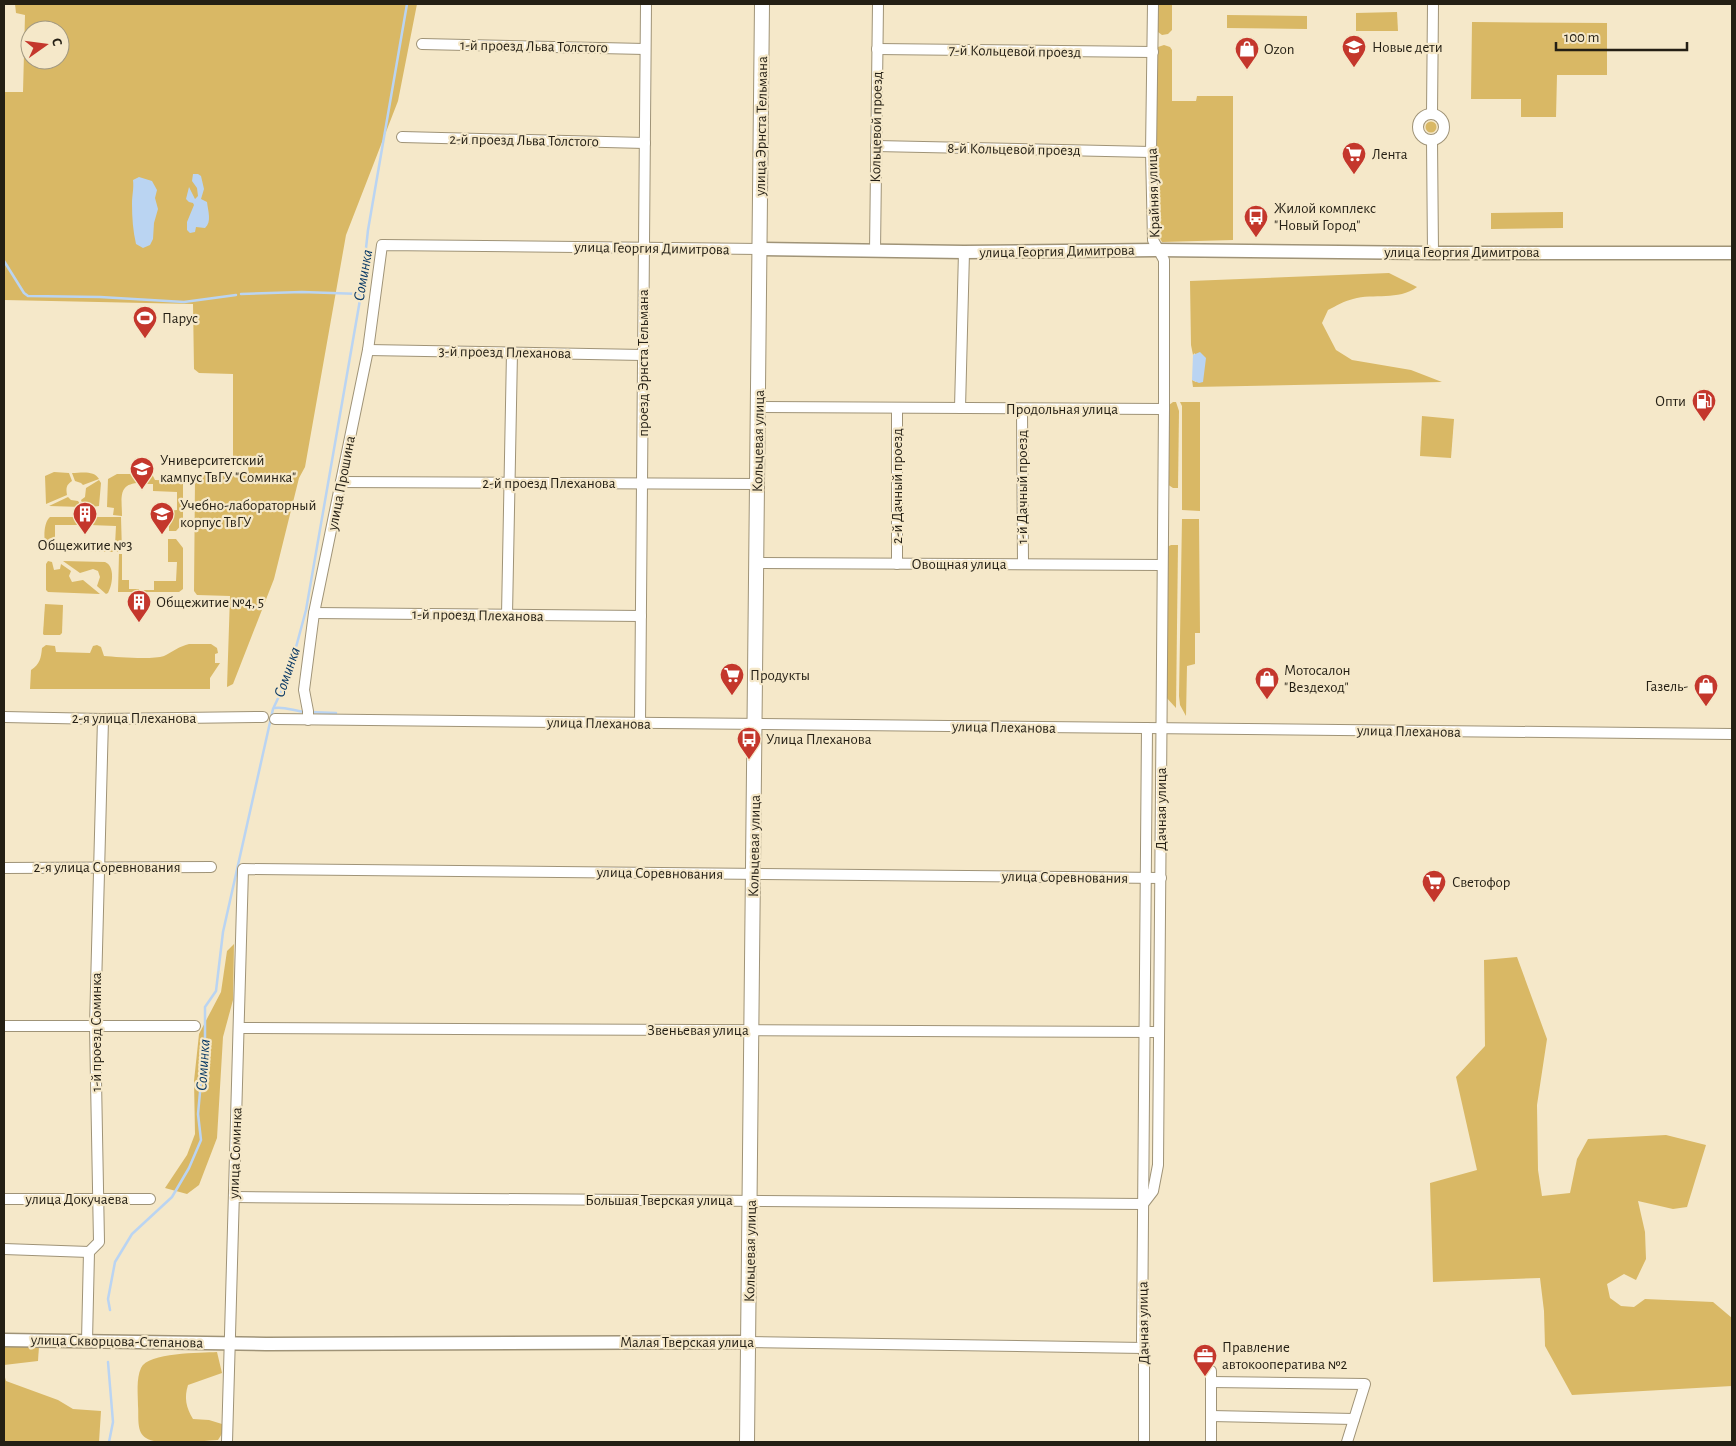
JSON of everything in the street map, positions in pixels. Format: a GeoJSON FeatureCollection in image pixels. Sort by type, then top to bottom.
{"type":"FeatureCollection","features":[{"type":"Feature","properties":{"kind":"main road","name":"улица Эрнста Тельмана"},"geometry":{"type":"LineString","coordinates":[[760,249],[762,4]]}},
{"type":"Feature","properties":{"kind":"main road","name":"Кольцевая улица"},"geometry":{"type":"LineString","coordinates":[[747,1442],[760,249]]}},
{"type":"Feature","properties":{"kind":"street","name":"проезд Эрнста Тельмана"},"geometry":{"type":"LineString","coordinates":[[640,723],[646,4]]}},
{"type":"Feature","properties":{"kind":"street","name":"Кольцевой проезд"},"geometry":{"type":"LineString","coordinates":[[875,251],[878,4]]}},
{"type":"Feature","properties":{"kind":"street","name":"Крайняя улица"},"geometry":{"type":"LineString","coordinates":[[1153,4],[1151,152],[1153,240],[1164,260],[1164,410]]}},
{"type":"Feature","properties":{"kind":"street"},"geometry":{"type":"LineString","coordinates":[[1432,4],[1432,114]]}},
{"type":"Feature","properties":{"kind":"street","name":"1-й проезд Льва Толстого"},"geometry":{"type":"LineString","coordinates":[[422,44],[645,49]]}},
{"type":"Feature","properties":{"kind":"street","name":"7-й Кольцевой проезд"},"geometry":{"type":"LineString","coordinates":[[877,49],[1153,52]]}},
{"type":"Feature","properties":{"kind":"street"},"geometry":{"type":"LineString","coordinates":[[1432,114],[1442,119],[1444,127],[1441,134],[1432,140],[1424,138],[1418,131],[1418,127],[1422,117],[1432,114]]}},
{"type":"Feature","properties":{"kind":"street","name":"2-й проезд Льва Толстого"},"geometry":{"type":"LineString","coordinates":[[402,137],[645,143]]}},
{"type":"Feature","properties":{"kind":"street"},"geometry":{"type":"LineString","coordinates":[[1432,140],[1433,254]]}},
{"type":"Feature","properties":{"kind":"street","name":"8-й Кольцевой проезд"},"geometry":{"type":"LineString","coordinates":[[876,146],[1151,152]]}},
{"type":"Feature","properties":{"kind":"street","name":"улица Георгия Димитрова"},"geometry":{"type":"LineString","coordinates":[[382,245],[964,252],[1157,250],[1433,254],[1522,252],[1732,253]]}},
{"type":"Feature","properties":{"kind":"street","name":"улица Прошина"},"geometry":{"type":"LineString","coordinates":[[308,720],[304,690],[314,613],[368,350],[382,245]]}},
{"type":"Feature","properties":{"kind":"street"},"geometry":{"type":"LineString","coordinates":[[960,408],[964,252]]}},
{"type":"Feature","properties":{"kind":"street","name":"3-й проезд Плеханова"},"geometry":{"type":"LineString","coordinates":[[368,350],[643,354]]}},
{"type":"Feature","properties":{"kind":"street"},"geometry":{"type":"LineString","coordinates":[[507,615],[512,352]]}},
{"type":"Feature","properties":{"kind":"street","name":"Продольная улица"},"geometry":{"type":"LineString","coordinates":[[758,407],[1164,410]]}},
{"type":"Feature","properties":{"kind":"street","name":"2-й Дачный проезд"},"geometry":{"type":"LineString","coordinates":[[897,408],[897,564]]}},
{"type":"Feature","properties":{"kind":"street","name":"1-й Дачный проезд"},"geometry":{"type":"LineString","coordinates":[[1022,409],[1022,564]]}},
{"type":"Feature","properties":{"kind":"street","name":"Дачная улица"},"geometry":{"type":"LineString","coordinates":[[1143,1204],[1153,1191],[1158,1165],[1164,410]]}},
{"type":"Feature","properties":{"kind":"street","name":"2-й проезд Плеханова"},"geometry":{"type":"LineString","coordinates":[[341,482],[757,484]]}},
{"type":"Feature","properties":{"kind":"street","name":"Овощная улица"},"geometry":{"type":"LineString","coordinates":[[757,563],[1162,565]]}},
{"type":"Feature","properties":{"kind":"street","name":"1-й проезд Плеханова"},"geometry":{"type":"LineString","coordinates":[[314,613],[641,616]]}},
{"type":"Feature","properties":{"kind":"street","name":"2-я улица Плеханова"},"geometry":{"type":"LineString","coordinates":[[4,717],[103,719],[263,717]]}},
{"type":"Feature","properties":{"kind":"street","name":"1-й проезд Соминка"},"geometry":{"type":"LineString","coordinates":[[87,1341],[89,1252],[99,1242],[95,1026],[103,719]]}},
{"type":"Feature","properties":{"kind":"street","name":"улица Плеханова"},"geometry":{"type":"LineString","coordinates":[[275,719],[1732,734]]}},
{"type":"Feature","properties":{"kind":"street","name":"Дачная улица"},"geometry":{"type":"LineString","coordinates":[[1144,1442],[1144,1348],[1142,1341],[1147,728]]}},
{"type":"Feature","properties":{"kind":"street","name":"2-я улица Соревнования"},"geometry":{"type":"LineString","coordinates":[[4,868],[211,867]]}},
{"type":"Feature","properties":{"kind":"street","name":"улица Соминка"},"geometry":{"type":"LineString","coordinates":[[227,1442],[242,886],[243,870],[249,870]]}},
{"type":"Feature","properties":{"kind":"street","name":"улица Соревнования"},"geometry":{"type":"LineString","coordinates":[[249,870],[1161,878]]}},
{"type":"Feature","properties":{"kind":"street"},"geometry":{"type":"LineString","coordinates":[[4,1026],[195,1026]]}},
{"type":"Feature","properties":{"kind":"street","name":"Звеньевая улица"},"geometry":{"type":"LineString","coordinates":[[239,1028],[1158,1032]]}},
{"type":"Feature","properties":{"kind":"street","name":"Большая Тверская улица"},"geometry":{"type":"LineString","coordinates":[[234,1197],[1143,1204]]}},
{"type":"Feature","properties":{"kind":"street","name":"улица Докучаева"},"geometry":{"type":"LineString","coordinates":[[4,1200],[150,1199]]}},
{"type":"Feature","properties":{"kind":"street"},"geometry":{"type":"LineString","coordinates":[[4,1249],[89,1252]]}},
{"type":"Feature","properties":{"kind":"street","name":"улица Скворцова-Степанова"},"geometry":{"type":"LineString","coordinates":[[4,1340],[230,1343]]}},
{"type":"Feature","properties":{"kind":"street","name":"Малая Тверская улица"},"geometry":{"type":"LineString","coordinates":[[230,1343],[748,1342],[1144,1348]]}},
{"type":"Feature","properties":{"kind":"street"},"geometry":{"type":"LineString","coordinates":[[1211,1371],[1211,1442]]}},
{"type":"Feature","properties":{"kind":"street"},"geometry":{"type":"LineString","coordinates":[[1211,1382],[1365,1384],[1347,1442]]}},
{"type":"Feature","properties":{"kind":"street"},"geometry":{"type":"LineString","coordinates":[[1211,1416],[1354,1419]]}},
{"type":"Feature","properties":{"kind":"shaded area"},"geometry":{"type":"Polygon","coordinates":[[[15,4],[417,4],[398,101],[346,235],[305,467],[299,478],[274,579],[233,684],[227,687],[230,596],[197,595],[194,591],[195,480],[200,475],[249,476],[247,459],[233,458],[233,374],[199,373],[194,369],[193,304],[4,300],[4,92],[23,92],[24,70],[70,70],[70,20],[25,20],[25,15],[16,13],[15,4]]]}},
{"type":"Feature","properties":{"kind":"shaded area"},"geometry":{"type":"Polygon","coordinates":[[[1158,4],[1172,4],[1172,30],[1168,34],[1162,35],[1158,32],[1158,4]]]}},
{"type":"Feature","properties":{"kind":"shaded area"},"geometry":{"type":"Polygon","coordinates":[[[1397,12],[1398,31],[1356,31],[1356,13],[1397,12]]]}},
{"type":"Feature","properties":{"kind":"shaded area"},"geometry":{"type":"Polygon","coordinates":[[[1227,15],[1307,16],[1307,29],[1227,28],[1227,15]]]}},
{"type":"Feature","properties":{"kind":"shaded area"},"geometry":{"type":"Polygon","coordinates":[[[1472,22],[1607,23],[1607,75],[1557,75],[1556,117],[1521,117],[1521,99],[1471,99],[1472,22]]]}},
{"type":"Feature","properties":{"kind":"shaded area"},"geometry":{"type":"Polygon","coordinates":[[[1164,45],[1172,50],[1172,101],[1196,101],[1197,96],[1233,96],[1233,240],[1162,242],[1156,231],[1157,49],[1164,45]]]}},
{"type":"Feature","properties":{"kind":"shaded area"},"geometry":{"type":"Polygon","coordinates":[[[1431,121],[1437,127],[1431,133],[1425,127],[1431,121]]]}},
{"type":"Feature","properties":{"kind":"shaded area"},"geometry":{"type":"Polygon","coordinates":[[[1563,212],[1563,228],[1491,229],[1491,213],[1563,212]]]}},
{"type":"Feature","properties":{"kind":"shaded area"},"geometry":{"type":"Polygon","coordinates":[[[1389,273],[1417,287],[1402,294],[1361,297],[1346,301],[1328,310],[1322,323],[1336,350],[1352,360],[1411,370],[1442,382],[1193,387],[1192,380],[1196,382],[1195,353],[1193,355],[1191,345],[1190,281],[1389,273]]]}},
{"type":"Feature","properties":{"kind":"shaded area"},"geometry":{"type":"Polygon","coordinates":[[[1176,402],[1179,411],[1178,488],[1173,488],[1167,484],[1169,405],[1176,402]]]}},
{"type":"Feature","properties":{"kind":"shaded area"},"geometry":{"type":"Polygon","coordinates":[[[1180,402],[1200,402],[1200,511],[1182,510],[1182,406],[1180,402]]]}},
{"type":"Feature","properties":{"kind":"shaded area"},"geometry":{"type":"Polygon","coordinates":[[[1422,416],[1454,419],[1451,458],[1420,456],[1422,416]]]}},
{"type":"Feature","properties":{"kind":"shaded area"},"geometry":{"type":"Polygon","coordinates":[[[54,472],[69,473],[72,481],[67,487],[67,495],[46,504],[45,476],[54,472]]]}},
{"type":"Feature","properties":{"kind":"shaded area"},"geometry":{"type":"Polygon","coordinates":[[[72,473],[91,473],[99,479],[83,485],[75,481],[72,473]]]}},
{"type":"Feature","properties":{"kind":"shaded area"},"geometry":{"type":"Polygon","coordinates":[[[117,474],[140,474],[140,483],[127,486],[122,493],[122,516],[113,515],[114,508],[107,507],[108,479],[117,474]]]}},
{"type":"Feature","properties":{"kind":"shaded area"},"geometry":{"type":"Polygon","coordinates":[[[144,474],[152,474],[155,480],[183,481],[183,523],[176,531],[169,531],[169,511],[177,510],[177,492],[153,491],[153,484],[147,484],[144,474]]]}},
{"type":"Feature","properties":{"kind":"shaded area"},"geometry":{"type":"Polygon","coordinates":[[[99,480],[101,483],[99,506],[84,508],[81,500],[85,497],[86,488],[99,480]]]}},
{"type":"Feature","properties":{"kind":"shaded area"},"geometry":{"type":"Polygon","coordinates":[[[68,497],[71,500],[78,501],[82,507],[49,506],[68,497]]]}},
{"type":"Feature","properties":{"kind":"shaded area"},"geometry":{"type":"Polygon","coordinates":[[[50,517],[83,517],[82,525],[55,525],[55,544],[83,544],[83,551],[48,550],[44,533],[50,517]]]}},
{"type":"Feature","properties":{"kind":"shaded area"},"geometry":{"type":"Polygon","coordinates":[[[90,517],[121,517],[122,552],[89,552],[89,545],[115,545],[116,526],[90,525],[90,517]]]}},
{"type":"Feature","properties":{"kind":"shaded area"},"geometry":{"type":"Polygon","coordinates":[[[1182,519],[1199,519],[1200,633],[1195,633],[1195,664],[1187,666],[1186,716],[1180,705],[1179,696],[1182,519]]]}},
{"type":"Feature","properties":{"kind":"shaded area"},"geometry":{"type":"Polygon","coordinates":[[[168,539],[176,539],[183,548],[183,589],[179,592],[144,592],[144,590],[154,590],[154,581],[176,581],[177,562],[168,562],[168,539]]]}},
{"type":"Feature","properties":{"kind":"shaded area"},"geometry":{"type":"Polygon","coordinates":[[[1178,545],[1176,708],[1165,696],[1167,547],[1178,545]]]}},
{"type":"Feature","properties":{"kind":"shaded area"},"geometry":{"type":"Polygon","coordinates":[[[119,554],[122,554],[122,580],[129,580],[129,589],[139,589],[139,592],[118,592],[119,554]]]}},
{"type":"Feature","properties":{"kind":"shaded area"},"geometry":{"type":"Polygon","coordinates":[[[48,561],[52,562],[54,570],[60,569],[61,564],[71,571],[69,576],[72,582],[83,580],[100,594],[48,592],[46,590],[46,564],[48,561]]]}},
{"type":"Feature","properties":{"kind":"shaded area"},"geometry":{"type":"Polygon","coordinates":[[[63,561],[105,562],[108,564],[112,571],[112,576],[108,593],[106,594],[97,586],[100,577],[98,571],[93,569],[80,573],[63,561]]]}},
{"type":"Feature","properties":{"kind":"shaded area"},"geometry":{"type":"Polygon","coordinates":[[[45,604],[63,605],[62,633],[60,635],[43,634],[45,604]]]}},
{"type":"Feature","properties":{"kind":"shaded area"},"geometry":{"type":"Polygon","coordinates":[[[189,644],[211,644],[217,648],[218,653],[215,654],[215,663],[220,663],[210,678],[210,689],[30,689],[31,670],[38,663],[42,648],[46,645],[55,646],[56,652],[90,653],[93,646],[97,645],[101,647],[104,656],[143,658],[164,656],[189,644]]]}},
{"type":"Feature","properties":{"kind":"shaded area"},"geometry":{"type":"Polygon","coordinates":[[[234,944],[233,1000],[223,1037],[217,1138],[199,1185],[187,1194],[165,1188],[187,1155],[195,1134],[194,1081],[199,1034],[221,992],[227,951],[234,944]]]}},
{"type":"Feature","properties":{"kind":"shaded area"},"geometry":{"type":"Polygon","coordinates":[[[1517,957],[1547,1039],[1537,1105],[1538,1170],[1542,1196],[1570,1193],[1577,1159],[1588,1139],[1666,1135],[1706,1145],[1687,1207],[1673,1209],[1638,1201],[1645,1232],[1646,1259],[1636,1280],[1624,1274],[1607,1284],[1610,1298],[1621,1306],[1634,1307],[1645,1299],[1713,1302],[1732,1318],[1732,1386],[1572,1395],[1545,1346],[1544,1311],[1540,1278],[1433,1282],[1430,1183],[1477,1170],[1456,1077],[1485,1046],[1484,960],[1517,957]]]}},
{"type":"Feature","properties":{"kind":"shaded area"},"geometry":{"type":"Polygon","coordinates":[[[4,1346],[39,1346],[38,1361],[4,1365],[4,1346]]]}},
{"type":"Feature","properties":{"kind":"shaded area"},"geometry":{"type":"Polygon","coordinates":[[[217,1352],[222,1373],[188,1385],[186,1398],[187,1406],[193,1419],[209,1420],[222,1424],[223,1432],[218,1440],[160,1442],[146,1438],[141,1432],[139,1424],[138,1377],[141,1368],[146,1363],[164,1356],[217,1352]]]}},
{"type":"Feature","properties":{"kind":"shaded area"},"geometry":{"type":"Polygon","coordinates":[[[4,1374],[6,1381],[58,1400],[73,1409],[101,1411],[99,1442],[4,1442],[4,1374]]]}},
{"type":"Feature","properties":{"kind":"water"},"geometry":{"type":"Polygon","coordinates":[[[193,174],[201,176],[204,189],[201,199],[207,202],[209,220],[205,228],[196,227],[195,232],[190,233],[187,230],[187,222],[194,205],[186,199],[189,187],[195,199],[198,196],[197,188],[192,181],[193,174]]]}},
{"type":"Feature","properties":{"kind":"water"},"geometry":{"type":"Polygon","coordinates":[[[139,177],[152,181],[157,190],[155,198],[158,209],[154,223],[153,239],[150,245],[143,248],[136,244],[132,219],[133,180],[139,177]]]}},
{"type":"Feature","properties":{"kind":"water"},"geometry":{"type":"Polygon","coordinates":[[[1200,352],[1206,358],[1203,382],[1199,383],[1192,380],[1193,355],[1200,352]]]}},
{"type":"Feature","properties":{"kind":"waterway","name":"Соминка"},"geometry":{"type":"LineString","coordinates":[[110,1310],[108,1299],[115,1262],[132,1234],[172,1197],[189,1168],[201,1140],[198,1114],[205,1038],[205,1007],[216,991],[223,932],[273,709],[288,677],[306,610],[361,294],[368,230],[407,4]]}},
{"type":"Feature","properties":{"kind":"waterway"},"geometry":{"type":"LineString","coordinates":[[4,261],[24,293],[28,296],[100,297],[184,302],[236,295]]}},
{"type":"Feature","properties":{"kind":"waterway"},"geometry":{"type":"LineString","coordinates":[[241,294],[302,292],[361,294]]}},
{"type":"Feature","properties":{"kind":"waterway"},"geometry":{"type":"LineString","coordinates":[[274,708],[305,712]]}},
{"type":"Feature","properties":{"kind":"waterway"},"geometry":{"type":"LineString","coordinates":[[310,712],[336,713]]}},
{"type":"Feature","properties":{"kind":"waterway","name":"Соминка"},"geometry":{"type":"LineString","coordinates":[[108,1362],[113,1422],[109,1442]]}},
{"type":"Feature","properties":{"kind":"place","name":"Новые дети"},"geometry":{"type":"Point","coordinates":[1354,68]}},
{"type":"Feature","properties":{"kind":"place","name":"Ozon"},"geometry":{"type":"Point","coordinates":[1247,70]}},
{"type":"Feature","properties":{"kind":"place","name":"Лента"},"geometry":{"type":"Point","coordinates":[1354,175]}},
{"type":"Feature","properties":{"kind":"place","name":"Жилой комплекс \"Новый Город\""},"geometry":{"type":"Point","coordinates":[1256,238]}},
{"type":"Feature","properties":{"kind":"place","name":"Парус"},"geometry":{"type":"Point","coordinates":[145,339]}},
{"type":"Feature","properties":{"kind":"place","name":"Опти"},"geometry":{"type":"Point","coordinates":[1704,422]}},
{"type":"Feature","properties":{"kind":"place","name":"Университетский кампус ТвГУ \"Соминка\""},"geometry":{"type":"Point","coordinates":[142,490]}},
{"type":"Feature","properties":{"kind":"place","name":"Общежитие №3"},"geometry":{"type":"Point","coordinates":[85,535]}},
{"type":"Feature","properties":{"kind":"place","name":"Учебно-лабораторный корпус ТвГУ"},"geometry":{"type":"Point","coordinates":[162,535]}},
{"type":"Feature","properties":{"kind":"place","name":"Общежитие №4, 5"},"geometry":{"type":"Point","coordinates":[139,623]}},
{"type":"Feature","properties":{"kind":"place","name":"Продукты"},"geometry":{"type":"Point","coordinates":[732,696]}},
{"type":"Feature","properties":{"kind":"place","name":"Мотосалон \"Вездеход\""},"geometry":{"type":"Point","coordinates":[1267,700]}},
{"type":"Feature","properties":{"kind":"place","name":"Газель-"},"geometry":{"type":"Point","coordinates":[1706,707]}},
{"type":"Feature","properties":{"kind":"place","name":"Улица Плеханова"},"geometry":{"type":"Point","coordinates":[749,760]}},
{"type":"Feature","properties":{"kind":"place","name":"Светофор"},"geometry":{"type":"Point","coordinates":[1434,903]}},
{"type":"Feature","properties":{"kind":"place","name":"Правление автокооператива №2"},"geometry":{"type":"Point","coordinates":[1205,1377]}}]}
